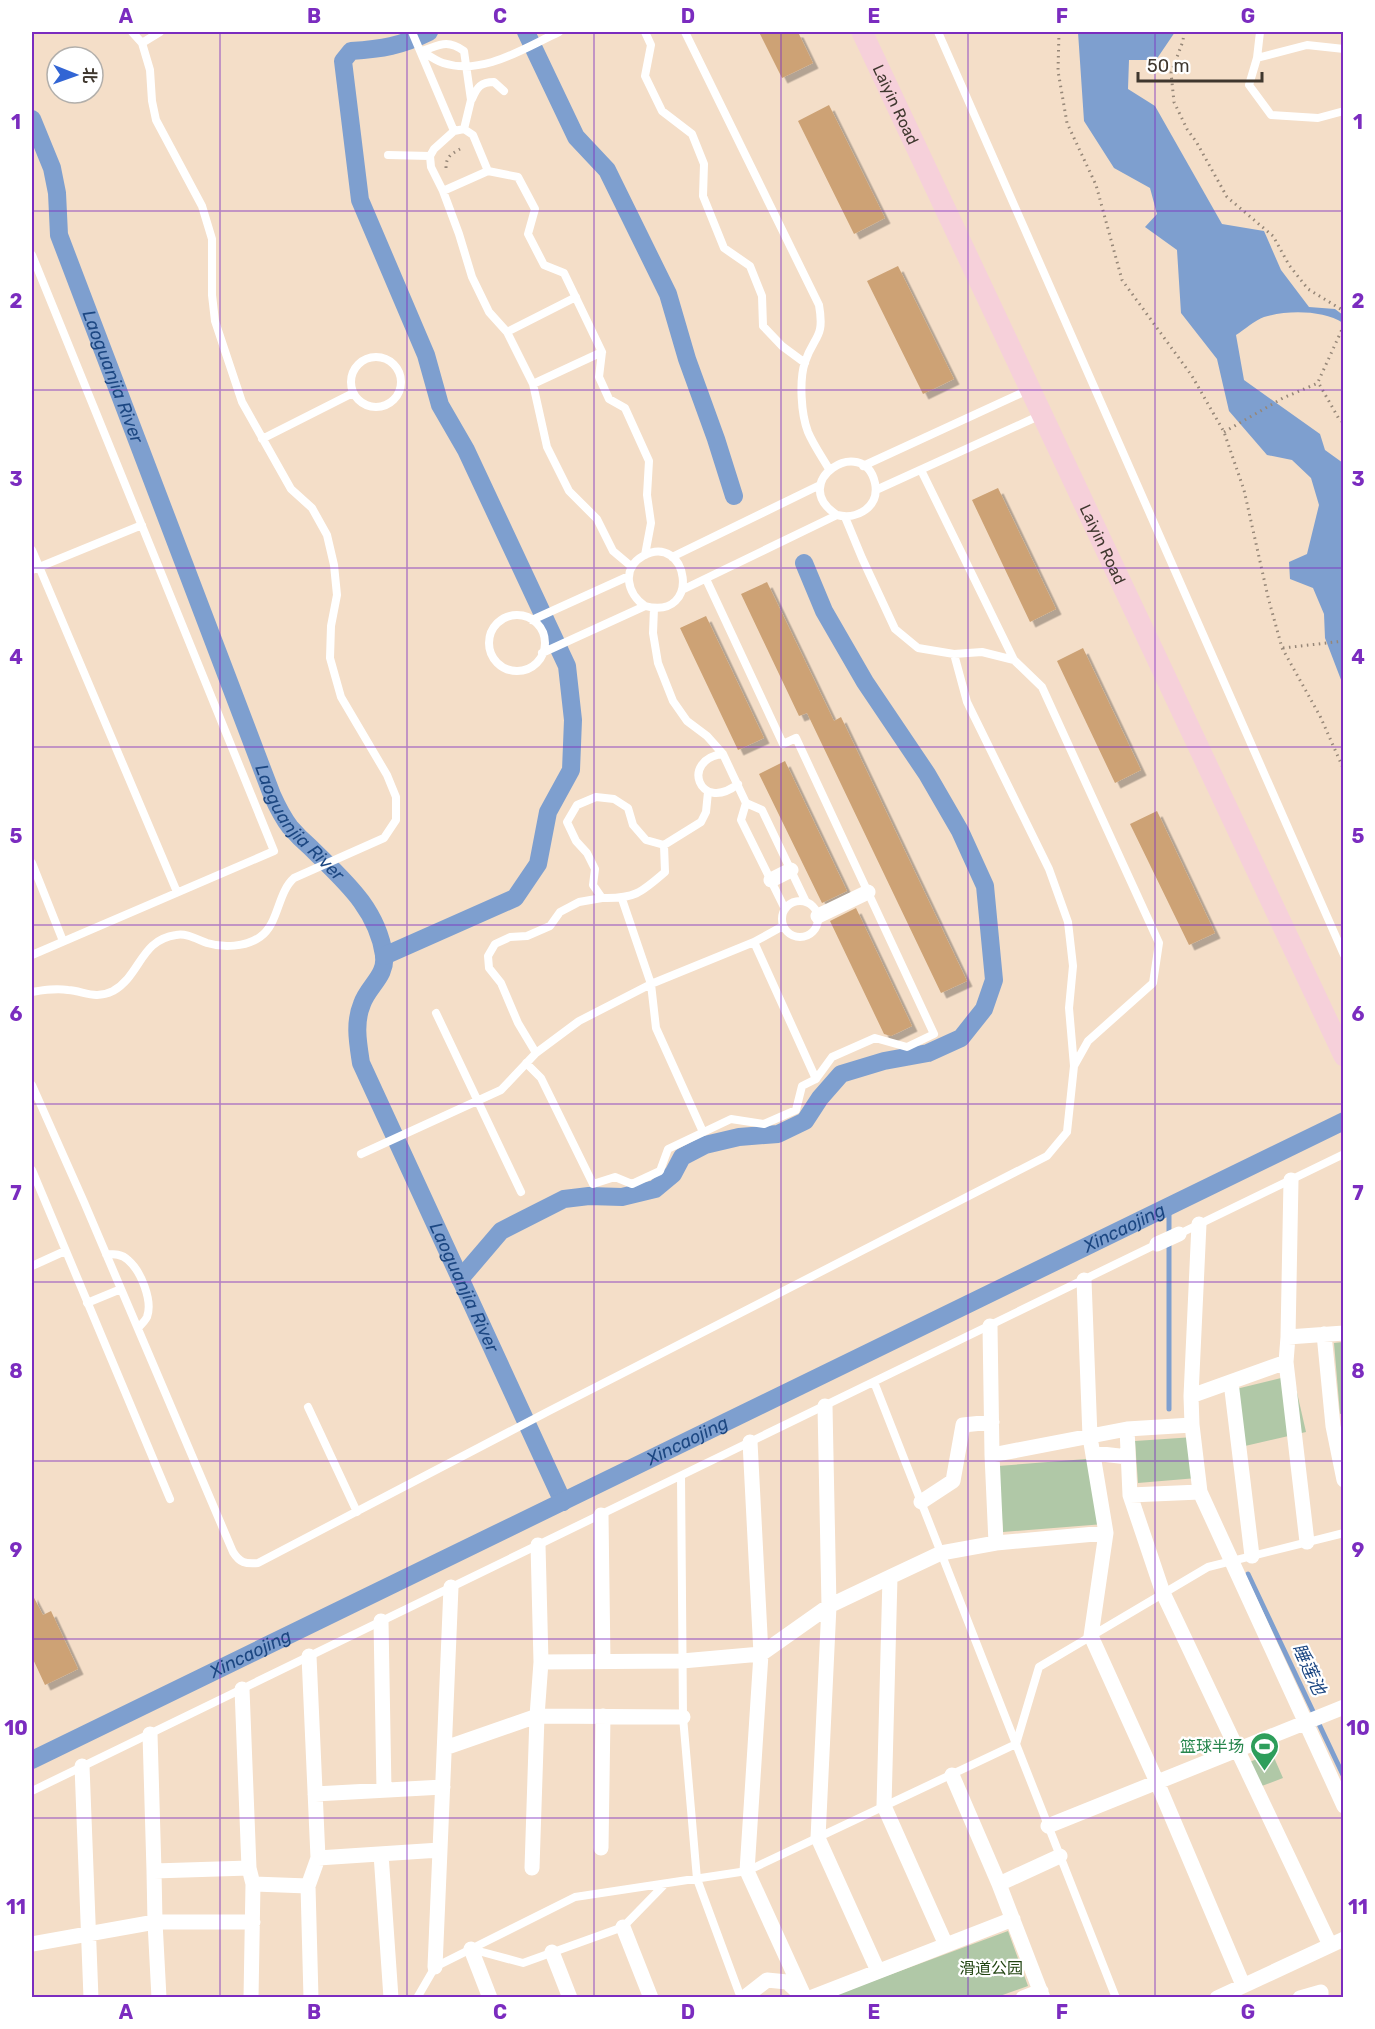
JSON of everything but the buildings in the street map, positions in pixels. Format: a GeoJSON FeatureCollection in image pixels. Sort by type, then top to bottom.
{"type":"FeatureCollection","features":[{"type":"Feature","properties":{"kind":"street","name":"Laiyin Road"},"geometry":{"type":"LineString","coordinates":[[862,32],[1344,1056]]}},
{"type":"Feature","properties":{"kind":"street"},"geometry":{"type":"LineString","coordinates":[[771,880],[791,870]]}},
{"type":"Feature","properties":{"kind":"street"},"geometry":{"type":"LineString","coordinates":[[818,916],[868,892]]}},
{"type":"Feature","properties":{"kind":"street"},"geometry":{"type":"LineString","coordinates":[[1291,1180],[1286,1362],[1307,1542]]}},
{"type":"Feature","properties":{"kind":"street"},"geometry":{"type":"LineString","coordinates":[[1199,1224],[1191,1396],[1200,1492],[1231,1561],[1314,1719],[1344,1806]]}},
{"type":"Feature","properties":{"kind":"street"},"geometry":{"type":"LineString","coordinates":[[1084,1280],[1090,1437],[1106,1533],[1091,1636],[1157,1782],[1243,1985]]}},
{"type":"Feature","properties":{"kind":"street"},"geometry":{"type":"LineString","coordinates":[[990,1326],[996,1543]]}},
{"type":"Feature","properties":{"kind":"street"},"geometry":{"type":"LineString","coordinates":[[1288,1337],[1344,1333]]}},
{"type":"Feature","properties":{"kind":"street"},"geometry":{"type":"LineString","coordinates":[[1324,1334],[1333,1426],[1344,1480]]}},
{"type":"Feature","properties":{"kind":"street"},"geometry":{"type":"LineString","coordinates":[[1191,1396],[1286,1362]]}},
{"type":"Feature","properties":{"kind":"street"},"geometry":{"type":"LineString","coordinates":[[1231,1382],[1252,1556]]}},
{"type":"Feature","properties":{"kind":"street"},"geometry":{"type":"LineString","coordinates":[[825,1406],[829,1606],[818,1838],[878,1971]]}},
{"type":"Feature","properties":{"kind":"street"},"geometry":{"type":"LineString","coordinates":[[921,1502],[953,1481],[963,1425],[992,1422]]}},
{"type":"Feature","properties":{"kind":"street"},"geometry":{"type":"LineString","coordinates":[[992,1455],[1127,1429],[1192,1425]]}},
{"type":"Feature","properties":{"kind":"street"},"geometry":{"type":"LineString","coordinates":[[1127,1429],[1130,1496],[1163,1593],[1237,1750],[1337,1942],[1217,1998]]}},
{"type":"Feature","properties":{"kind":"street"},"geometry":{"type":"LineString","coordinates":[[750,1442],[761,1654],[747,1871],[804,1998]]}},
{"type":"Feature","properties":{"kind":"street"},"geometry":{"type":"LineString","coordinates":[[1093,1453],[1128,1458]]}},
{"type":"Feature","properties":{"kind":"street"},"geometry":{"type":"LineString","coordinates":[[1130,1496],[1200,1492]]}},
{"type":"Feature","properties":{"kind":"street"},"geometry":{"type":"LineString","coordinates":[[601,1515],[603,1662]]}},
{"type":"Feature","properties":{"kind":"street"},"geometry":{"type":"LineString","coordinates":[[541,1662],[682,1661],[761,1654],[829,1606],[941,1553],[996,1543],[1106,1533]]}},
{"type":"Feature","properties":{"kind":"street"},"geometry":{"type":"LineString","coordinates":[[532,1868],[541,1662],[538,1545]]}},
{"type":"Feature","properties":{"kind":"street"},"geometry":{"type":"LineString","coordinates":[[890,1577],[884,1806],[946,1945]]}},
{"type":"Feature","properties":{"kind":"street"},"geometry":{"type":"LineString","coordinates":[[435,1967],[451,1587]]}},
{"type":"Feature","properties":{"kind":"street"},"geometry":{"type":"LineString","coordinates":[[381,1621],[384,1790]]}},
{"type":"Feature","properties":{"kind":"street"},"geometry":{"type":"LineString","coordinates":[[309,1656],[318,1858],[308,1886],[311,1998]]}},
{"type":"Feature","properties":{"kind":"street"},"geometry":{"type":"LineString","coordinates":[[242,1689],[249,1868],[253,1884],[251,1998]]}},
{"type":"Feature","properties":{"kind":"street"},"geometry":{"type":"LineString","coordinates":[[1048,1826],[1344,1707]]}},
{"type":"Feature","properties":{"kind":"street"},"geometry":{"type":"LineString","coordinates":[[444,1748],[537,1716],[683,1717]]}},
{"type":"Feature","properties":{"kind":"street"},"geometry":{"type":"LineString","coordinates":[[601,1848],[603,1716]]}},
{"type":"Feature","properties":{"kind":"street"},"geometry":{"type":"LineString","coordinates":[[150,1734],[159,1998]]}},
{"type":"Feature","properties":{"kind":"street"},"geometry":{"type":"LineString","coordinates":[[82,1766],[91,1998]]}},
{"type":"Feature","properties":{"kind":"street"},"geometry":{"type":"LineString","coordinates":[[952,1774],[999,1884],[1042,1994],[1023,1998]]}},
{"type":"Feature","properties":{"kind":"street"},"geometry":{"type":"LineString","coordinates":[[315,1794],[443,1787]]}},
{"type":"Feature","properties":{"kind":"street"},"geometry":{"type":"LineString","coordinates":[[318,1858],[440,1850]]}},
{"type":"Feature","properties":{"kind":"street"},"geometry":{"type":"LineString","coordinates":[[381,1854],[391,1998]]}},
{"type":"Feature","properties":{"kind":"street"},"geometry":{"type":"LineString","coordinates":[[999,1884],[1060,1856]]}},
{"type":"Feature","properties":{"kind":"street"},"geometry":{"type":"LineString","coordinates":[[154,1872],[249,1868]]}},
{"type":"Feature","properties":{"kind":"street"},"geometry":{"type":"LineString","coordinates":[[253,1884],[308,1886]]}},
{"type":"Feature","properties":{"kind":"street"},"geometry":{"type":"LineString","coordinates":[[810,1998],[1013,1919]]}},
{"type":"Feature","properties":{"kind":"street"},"geometry":{"type":"LineString","coordinates":[[32,1944],[155,1922],[253,1922]]}},
{"type":"Feature","properties":{"kind":"street"},"geometry":{"type":"LineString","coordinates":[[623,1927],[651,1998]]}},
{"type":"Feature","properties":{"kind":"street"},"geometry":{"type":"LineString","coordinates":[[471,1949],[490,1998]]}},
{"type":"Feature","properties":{"kind":"street"},"geometry":{"type":"LineString","coordinates":[[552,1952],[570,1998]]}},
{"type":"Feature","properties":{"kind":"street"},"geometry":{"type":"LineString","coordinates":[[742,1998],[767,1980],[787,1982],[804,1998]]}},
{"type":"Feature","properties":{"kind":"street"},"geometry":{"type":"LineString","coordinates":[[1300,1998],[1321,1992],[1321,1998]]}},
{"type":"Feature","properties":{"kind":"lane"},"geometry":{"type":"LineString","coordinates":[[32,992],[50,988],[71,990],[88,996],[112,991],[129,978],[150,946],[177,934],[189,935],[224,946],[251,942],[269,927],[288,884],[294,878],[384,838],[396,820],[396,797],[387,776],[341,697],[330,658],[331,626],[336,595],[334,565],[327,535],[312,508],[291,489],[242,402],[215,321],[212,295],[212,239],[202,206],[156,120],[150,70],[142,42],[132,32]]}},
{"type":"Feature","properties":{"kind":"lane"},"geometry":{"type":"LineString","coordinates":[[142,42],[160,32]]}},
{"type":"Feature","properties":{"kind":"lane"},"geometry":{"type":"LineString","coordinates":[[412,32],[454,131]]}},
{"type":"Feature","properties":{"kind":"lane"},"geometry":{"type":"LineString","coordinates":[[422,51],[442,63],[467,66],[495,62],[559,32]]}},
{"type":"Feature","properties":{"kind":"lane"},"geometry":{"type":"LineString","coordinates":[[645,32],[651,45],[645,76],[662,111],[692,134],[704,164],[703,196],[724,248],[750,266],[762,296],[763,326],[782,346],[805,363]]}},
{"type":"Feature","properties":{"kind":"lane"},"geometry":{"type":"LineString","coordinates":[[685,32],[819,305],[822,321],[819,337],[805,363],[802,384],[803,410],[808,432],[829,469]]}},
{"type":"Feature","properties":{"kind":"lane"},"geometry":{"type":"LineString","coordinates":[[938,32],[1344,955]]}},
{"type":"Feature","properties":{"kind":"lane"},"geometry":{"type":"LineString","coordinates":[[1260,32],[1257,58],[1249,85],[1271,115],[1318,118],[1344,111]]}},
{"type":"Feature","properties":{"kind":"lane"},"geometry":{"type":"LineString","coordinates":[[422,51],[443,44],[453,44],[464,51],[471,100]]}},
{"type":"Feature","properties":{"kind":"lane"},"geometry":{"type":"LineString","coordinates":[[1257,58],[1307,45],[1344,49]]}},
{"type":"Feature","properties":{"kind":"lane"},"geometry":{"type":"LineString","coordinates":[[464,129],[476,89],[484,82],[494,82],[504,91]]}},
{"type":"Feature","properties":{"kind":"lane"},"geometry":{"type":"LineString","coordinates":[[488,171],[473,135],[464,129],[454,131],[434,148],[430,156],[431,167],[443,191],[472,277],[489,312],[507,332],[533,384],[547,447],[568,491],[597,519],[613,551],[630,571]]}},
{"type":"Feature","properties":{"kind":"lane"},"geometry":{"type":"LineString","coordinates":[[388,155],[430,156]]}},
{"type":"Feature","properties":{"kind":"lane"},"geometry":{"type":"LineString","coordinates":[[443,191],[488,171],[518,177],[535,209],[528,234],[544,265],[564,273],[602,352],[599,377],[609,399],[625,408],[650,461],[648,495],[651,524],[645,555]]}},
{"type":"Feature","properties":{"kind":"lane"},"geometry":{"type":"LineString","coordinates":[[32,255],[274,851],[32,955]]}},
{"type":"Feature","properties":{"kind":"lane"},"geometry":{"type":"LineString","coordinates":[[507,332],[576,297]]}},
{"type":"Feature","properties":{"kind":"lane"},"geometry":{"type":"LineString","coordinates":[[533,384],[602,352]]}},
{"type":"Feature","properties":{"kind":"lane"},"geometry":{"type":"LineString","coordinates":[[383,358],[396,368],[400,376],[399,392],[388,405],[372,407],[364,405],[353,393],[351,377],[354,369],[367,359],[383,358]]}},
{"type":"Feature","properties":{"kind":"lane"},"geometry":{"type":"LineString","coordinates":[[864,466],[1030,389]]}},
{"type":"Feature","properties":{"kind":"lane"},"geometry":{"type":"LineString","coordinates":[[262,439],[353,393]]}},
{"type":"Feature","properties":{"kind":"lane"},"geometry":{"type":"LineString","coordinates":[[876,490],[1042,415]]}},
{"type":"Feature","properties":{"kind":"lane"},"geometry":{"type":"LineString","coordinates":[[682,590],[841,516],[854,516],[862,513],[874,499],[875,481],[864,466],[855,462],[846,461],[829,469],[823,476],[820,494],[829,510],[841,516],[895,629],[918,648],[954,654],[982,652],[1014,660]]}},
{"type":"Feature","properties":{"kind":"lane"},"geometry":{"type":"LineString","coordinates":[[921,470],[1014,660],[1042,687],[1159,943],[1153,983],[1088,1041],[1074,1066]]}},
{"type":"Feature","properties":{"kind":"lane"},"geometry":{"type":"LineString","coordinates":[[672,557],[820,485]]}},
{"type":"Feature","properties":{"kind":"lane"},"geometry":{"type":"LineString","coordinates":[[35,569],[142,525]]}},
{"type":"Feature","properties":{"kind":"lane"},"geometry":{"type":"LineString","coordinates":[[32,550],[35,569],[177,892]]}},
{"type":"Feature","properties":{"kind":"lane"},"geometry":{"type":"LineString","coordinates":[[654,552],[672,557],[683,572],[684,582],[678,598],[662,607],[645,606],[632,593],[629,585],[630,571],[637,560],[654,552]]}},
{"type":"Feature","properties":{"kind":"lane"},"geometry":{"type":"LineString","coordinates":[[532,620],[630,571]]}},
{"type":"Feature","properties":{"kind":"lane"},"geometry":{"type":"LineString","coordinates":[[526,1063],[541,1078],[593,1184],[615,1177],[632,1184],[660,1171],[668,1149],[731,1119],[764,1124],[796,1110],[802,1086],[816,1079],[831,1057],[874,1038],[907,1047],[934,1034],[796,738],[783,744],[706,579]]}},
{"type":"Feature","properties":{"kind":"lane"},"geometry":{"type":"LineString","coordinates":[[542,653],[645,606]]}},
{"type":"Feature","properties":{"kind":"lane"},"geometry":{"type":"LineString","coordinates":[[654,608],[653,633],[658,663],[673,701],[687,721],[707,736],[723,754],[746,803],[741,820],[785,909],[783,926],[791,935],[808,936],[816,927],[818,916],[816,910],[807,902],[762,810],[746,803]]}},
{"type":"Feature","properties":{"kind":"lane"},"geometry":{"type":"LineString","coordinates":[[514,615],[532,620],[543,635],[544,644],[538,661],[531,667],[514,671],[498,664],[489,648],[492,630],[497,623],[514,615]]}},
{"type":"Feature","properties":{"kind":"lane"},"geometry":{"type":"LineString","coordinates":[[32,1085],[238,1560],[247,1564],[258,1563],[1047,1156],[1067,1132],[1074,1066],[1069,1008],[1073,966],[1068,922],[1049,869],[967,702],[954,654]]}},
{"type":"Feature","properties":{"kind":"lane"},"geometry":{"type":"LineString","coordinates":[[723,754],[711,755],[702,762],[698,772],[700,784],[708,792],[719,795],[738,784]]}},
{"type":"Feature","properties":{"kind":"lane"},"geometry":{"type":"LineString","coordinates":[[602,898],[593,885],[595,869],[587,853],[576,841],[567,822],[577,805],[596,797],[614,798],[628,808],[633,825],[646,840],[664,845],[701,822],[706,812],[708,792]]}},
{"type":"Feature","properties":{"kind":"lane"},"geometry":{"type":"LineString","coordinates":[[536,1053],[518,1023],[501,983],[489,968],[488,956],[495,944],[510,937],[527,936],[550,926],[560,912],[579,902],[602,898],[622,899],[644,890],[665,872],[664,845]]}},
{"type":"Feature","properties":{"kind":"lane"},"geometry":{"type":"LineString","coordinates":[[32,863],[63,941]]}},
{"type":"Feature","properties":{"kind":"lane"},"geometry":{"type":"LineString","coordinates":[[622,899],[651,984],[656,1029],[703,1132]]}},
{"type":"Feature","properties":{"kind":"lane"},"geometry":{"type":"LineString","coordinates":[[785,909],[795,902],[807,902]]}},
{"type":"Feature","properties":{"kind":"lane"},"geometry":{"type":"LineString","coordinates":[[361,1154],[501,1090],[536,1053],[579,1021],[651,984],[754,942],[783,926]]}},
{"type":"Feature","properties":{"kind":"lane"},"geometry":{"type":"LineString","coordinates":[[754,942],[816,1079]]}},
{"type":"Feature","properties":{"kind":"lane"},"geometry":{"type":"LineString","coordinates":[[436,1013],[521,1192]]}},
{"type":"Feature","properties":{"kind":"lane"},"geometry":{"type":"LineString","coordinates":[[32,1791],[1344,1154]]}},
{"type":"Feature","properties":{"kind":"lane"},"geometry":{"type":"LineString","coordinates":[[32,1170],[170,1499]]}},
{"type":"Feature","properties":{"kind":"lane"},"geometry":{"type":"LineString","coordinates":[[32,1266],[65,1251]]}},
{"type":"Feature","properties":{"kind":"lane"},"geometry":{"type":"LineString","coordinates":[[106,1254],[119,1255],[129,1260],[141,1278],[149,1304],[147,1318],[138,1328]]}},
{"type":"Feature","properties":{"kind":"lane"},"geometry":{"type":"LineString","coordinates":[[87,1303],[121,1289]]}},
{"type":"Feature","properties":{"kind":"lane"},"geometry":{"type":"LineString","coordinates":[[874,1382],[1116,1998]]}},
{"type":"Feature","properties":{"kind":"lane"},"geometry":{"type":"LineString","coordinates":[[308,1407],[357,1512]]}},
{"type":"Feature","properties":{"kind":"lane"},"geometry":{"type":"LineString","coordinates":[[681,1476],[683,1717],[697,1879],[742,1998]]}},
{"type":"Feature","properties":{"kind":"lane"},"geometry":{"type":"LineString","coordinates":[[417,1998],[435,1967],[575,1898],[747,1871],[1016,1744],[1039,1667],[1208,1567],[1344,1533]]}},
{"type":"Feature","properties":{"kind":"lane"},"geometry":{"type":"LineString","coordinates":[[471,1949],[523,1963],[623,1927],[664,1884]]}},
{"type":"Feature","properties":{"kind":"path"},"geometry":{"type":"LineString","coordinates":[[1059,32],[1058,71],[1067,123],[1096,185],[1122,280],[1192,376],[1224,432],[1244,490],[1260,565],[1282,648],[1320,716],[1344,770]]}},
{"type":"Feature","properties":{"kind":"path"},"geometry":{"type":"LineString","coordinates":[[1184,32],[1171,73],[1173,102],[1187,129],[1227,197],[1273,236],[1289,265],[1308,290],[1344,311]]}},
{"type":"Feature","properties":{"kind":"path"},"geometry":{"type":"LineString","coordinates":[[451,175],[446,170],[446,161],[450,155],[460,149]]}},
{"type":"Feature","properties":{"kind":"path"},"geometry":{"type":"LineString","coordinates":[[1224,432],[1283,398],[1318,382],[1344,325]]}},
{"type":"Feature","properties":{"kind":"path"},"geometry":{"type":"LineString","coordinates":[[1318,382],[1339,419],[1344,423]]}},
{"type":"Feature","properties":{"kind":"path"},"geometry":{"type":"LineString","coordinates":[[1282,648],[1344,641]]}},
{"type":"Feature","properties":{"kind":"green space"},"geometry":{"type":"Polygon","coordinates":[[[1343,1342],[1344,1413],[1340,1414],[1334,1343],[1343,1342]]]}},
{"type":"Feature","properties":{"kind":"green space"},"geometry":{"type":"Polygon","coordinates":[[[1293,1375],[1306,1432],[1245,1446],[1232,1390],[1293,1375]]]}},
{"type":"Feature","properties":{"kind":"green space"},"geometry":{"type":"Polygon","coordinates":[[[1194,1437],[1197,1478],[1138,1483],[1135,1441],[1194,1437]]]}},
{"type":"Feature","properties":{"kind":"green space"},"geometry":{"type":"Polygon","coordinates":[[[1099,1458],[1104,1524],[1003,1532],[998,1466],[1099,1458]]]}},
{"type":"Feature","properties":{"kind":"green space","name":"篮球半场"},"geometry":{"type":"Polygon","coordinates":[[[1272,1753],[1283,1778],[1259,1787],[1247,1763],[1272,1753]]]}},
{"type":"Feature","properties":{"kind":"green space","name":"滑道公园"},"geometry":{"type":"Polygon","coordinates":[[[1008,1931],[1028,1986],[997,1997],[827,1998],[1008,1931]]]}},
{"type":"Feature","properties":{"kind":"water"},"geometry":{"type":"Polygon","coordinates":[[[1078,32],[1175,32],[1156,60],[1129,60],[1128,89],[1155,106],[1222,224],[1264,231],[1281,270],[1309,307],[1335,309],[1343,315],[1343,323],[1305,312],[1273,315],[1257,320],[1236,335],[1244,380],[1320,434],[1325,450],[1343,463],[1343,685],[1325,638],[1324,614],[1313,588],[1290,579],[1289,562],[1307,554],[1319,505],[1311,478],[1292,460],[1267,455],[1229,411],[1217,359],[1181,313],[1177,250],[1145,227],[1157,214],[1150,188],[1114,168],[1084,121],[1078,32]]]}},
{"type":"Feature","properties":{"kind":"waterway"},"geometry":{"type":"LineString","coordinates":[[384,956],[515,898],[538,864],[548,812],[571,770],[573,720],[567,666],[466,450],[440,405],[426,355],[360,200],[343,61],[351,51],[391,46],[429,32]]}},
{"type":"Feature","properties":{"kind":"waterway"},"geometry":{"type":"LineString","coordinates":[[526,32],[576,137],[607,170],[668,294],[687,359],[734,496]]}},
{"type":"Feature","properties":{"kind":"waterway","name":"Laoguanjia River"},"geometry":{"type":"LineString","coordinates":[[32,119],[52,168],[57,193],[59,235],[272,795],[290,827],[346,883],[374,922],[380,938],[384,962],[380,975],[365,998],[358,1018],[357,1033],[361,1063],[563,1502]]}},
{"type":"Feature","properties":{"kind":"waterway"},"geometry":{"type":"LineString","coordinates":[[460,1279],[501,1231],[564,1199],[589,1196],[622,1197],[655,1189],[673,1174],[682,1157],[705,1145],[739,1137],[778,1134],[805,1121],[820,1098],[841,1074],[884,1061],[928,1053],[961,1038],[984,1009],[994,980],[985,886],[960,831],[927,774],[865,682],[824,611],[804,563]]}},
{"type":"Feature","properties":{"kind":"waterway","name":"Xincaojing"},"geometry":{"type":"LineString","coordinates":[[32,1760],[1344,1121]]}},
{"type":"Feature","properties":{"kind":"waterway"},"geometry":{"type":"LineString","coordinates":[[1169,1206],[1169,1409]]}},
{"type":"Feature","properties":{"kind":"waterway","name":"睡莲池"},"geometry":{"type":"LineString","coordinates":[[1248,1574],[1344,1777]]}},
{"type":"Feature","properties":{"kind":"place","name":"篮球半场"},"geometry":{"type":"Point","coordinates":[1265,1772]}}]}
